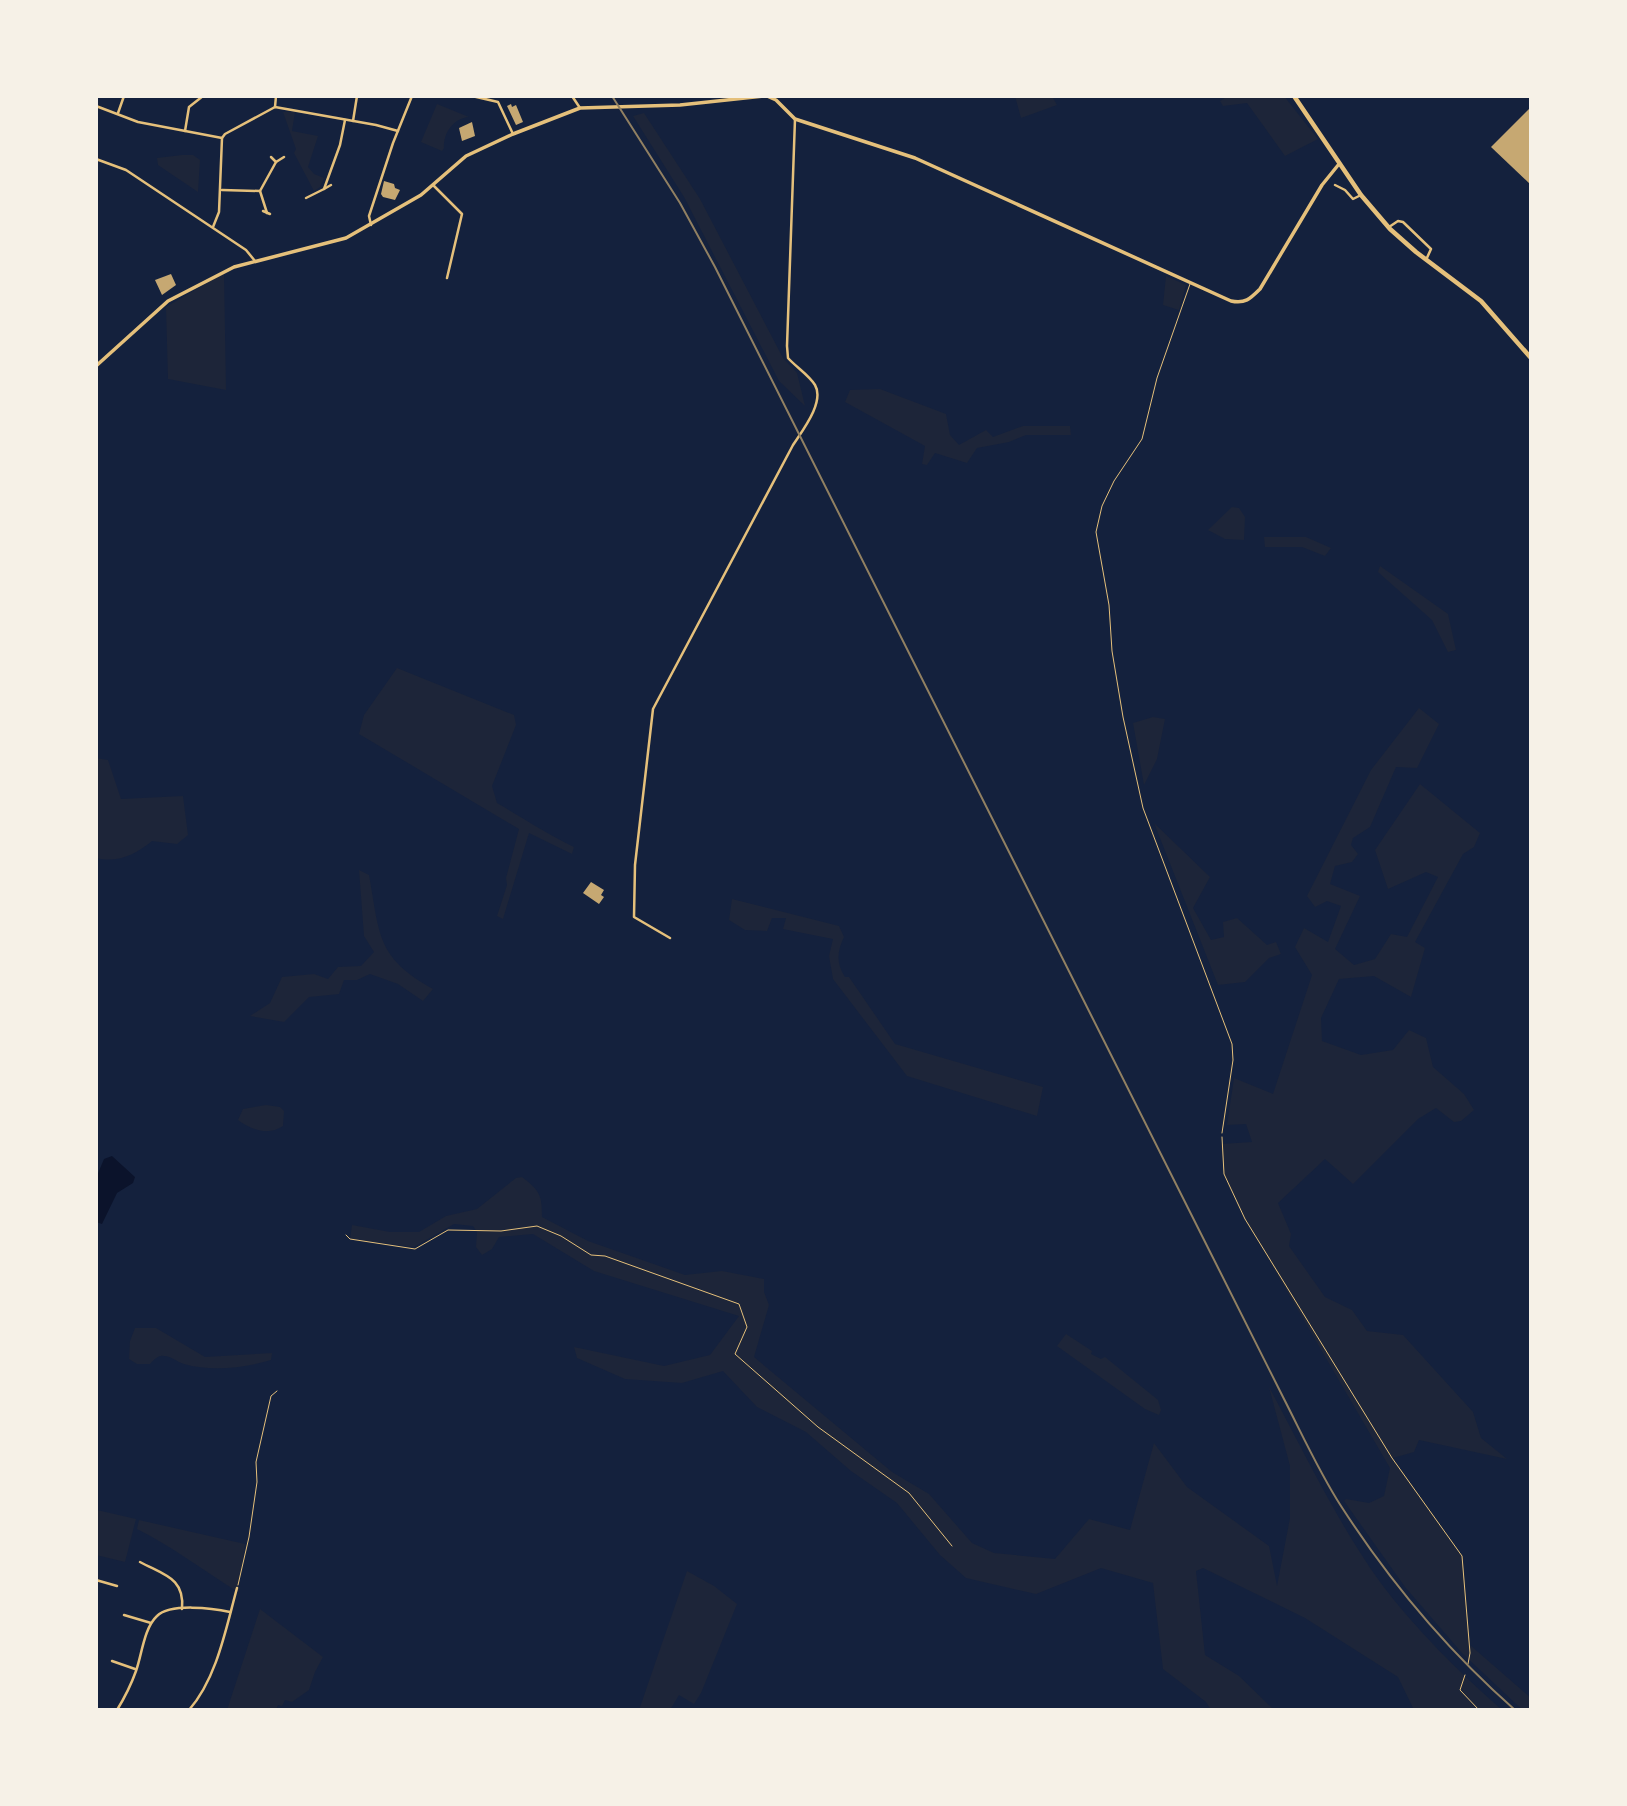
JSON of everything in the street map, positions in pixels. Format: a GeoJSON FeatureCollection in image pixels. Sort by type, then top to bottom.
{"type":"FeatureCollection","features":[{"type":"Feature","properties":{"kind":"highway"},"geometry":{"type":"LineString","coordinates":[[1294,96],[1339,164],[1389,227],[1426,260],[1481,301],[1531,358]]}},
{"type":"Feature","properties":{"kind":"street"},"geometry":{"type":"LineString","coordinates":[[118,114],[124,96]]}},
{"type":"Feature","properties":{"kind":"street"},"geometry":{"type":"LineString","coordinates":[[185,131],[189,107],[203,96]]}},
{"type":"Feature","properties":{"kind":"street"},"geometry":{"type":"LineString","coordinates":[[275,107],[276,96]]}},
{"type":"Feature","properties":{"kind":"street"},"geometry":{"type":"LineString","coordinates":[[353,121],[357,96]]}},
{"type":"Feature","properties":{"kind":"street"},"geometry":{"type":"LineString","coordinates":[[371,225],[369,216],[412,96]]}},
{"type":"Feature","properties":{"kind":"street"},"geometry":{"type":"LineString","coordinates":[[472,96],[498,102],[513,134]]}},
{"type":"Feature","properties":{"kind":"street"},"geometry":{"type":"LineString","coordinates":[[572,96],[580,108]]}},
{"type":"Feature","properties":{"kind":"street"},"geometry":{"type":"LineString","coordinates":[[96,366],[161,306],[234,267],[335,242],[409,204],[466,156],[580,108],[680,105],[766,96],[777,98],[795,119],[915,158],[1231,302],[1241,303],[1250,299],[1260,289],[1322,185],[1339,164]]}},
{"type":"Feature","properties":{"kind":"street"},"geometry":{"type":"LineString","coordinates":[[96,106],[138,122],[222,138]]}},
{"type":"Feature","properties":{"kind":"street"},"geometry":{"type":"LineString","coordinates":[[213,227],[219,212],[222,138],[275,107],[398,131]]}},
{"type":"Feature","properties":{"kind":"street"},"geometry":{"type":"LineString","coordinates":[[670,938],[634,917],[635,861],[653,709],[793,445],[811,418],[818,395],[817,388],[788,358],[787,346],[795,119]]}},
{"type":"Feature","properties":{"kind":"street"},"geometry":{"type":"LineString","coordinates":[[324,189],[340,145],[345,120]]}},
{"type":"Feature","properties":{"kind":"street"},"geometry":{"type":"LineString","coordinates":[[271,157],[276,162]]}},
{"type":"Feature","properties":{"kind":"street"},"geometry":{"type":"LineString","coordinates":[[266,213],[260,191],[276,162],[284,157]]}},
{"type":"Feature","properties":{"kind":"street"},"geometry":{"type":"LineString","coordinates":[[96,159],[126,170],[246,250],[255,261]]}},
{"type":"Feature","properties":{"kind":"street"},"geometry":{"type":"LineString","coordinates":[[306,198],[331,184]]}},
{"type":"Feature","properties":{"kind":"street"},"geometry":{"type":"LineString","coordinates":[[432,185],[462,214],[447,278]]}},
{"type":"Feature","properties":{"kind":"street"},"geometry":{"type":"LineString","coordinates":[[1336,192],[1337,186],[1353,199],[1362,195]]}},
{"type":"Feature","properties":{"kind":"street"},"geometry":{"type":"LineString","coordinates":[[220,190],[260,191]]}},
{"type":"Feature","properties":{"kind":"street"},"geometry":{"type":"LineString","coordinates":[[1389,227],[1398,221],[1411,229],[1431,249],[1426,260]]}},
{"type":"Feature","properties":{"kind":"street"},"geometry":{"type":"LineString","coordinates":[[141,1562],[179,1584],[183,1592],[183,1609]]}},
{"type":"Feature","properties":{"kind":"street"},"geometry":{"type":"LineString","coordinates":[[97,1582],[117,1586]]}},
{"type":"Feature","properties":{"kind":"street"},"geometry":{"type":"LineString","coordinates":[[189,1710],[199,1698],[211,1674],[237,1588]]}},
{"type":"Feature","properties":{"kind":"street"},"geometry":{"type":"LineString","coordinates":[[117,1710],[128,1692],[151,1623],[159,1614],[168,1609],[214,1609],[230,1612]]}},
{"type":"Feature","properties":{"kind":"street"},"geometry":{"type":"LineString","coordinates":[[124,1615],[151,1623]]}},
{"type":"Feature","properties":{"kind":"street"},"geometry":{"type":"LineString","coordinates":[[112,1661],[136,1670]]}},
{"type":"Feature","properties":{"kind":"lane"},"geometry":{"type":"LineString","coordinates":[[1190,282],[1157,378],[1142,439],[1114,481],[1102,506],[1096,532],[1109,605],[1112,651],[1141,798],[1149,826],[1232,1044],[1233,1060],[1222,1133]]}},
{"type":"Feature","properties":{"kind":"path"},"geometry":{"type":"LineString","coordinates":[[1222,1133],[1224,1174],[1245,1219],[1392,1458],[1462,1556],[1470,1653],[1468,1664]]}},
{"type":"Feature","properties":{"kind":"path"},"geometry":{"type":"LineString","coordinates":[[346,1236],[350,1239],[415,1249],[449,1230],[501,1231],[537,1226],[561,1236],[590,1255],[605,1256],[739,1304],[747,1327],[735,1354],[818,1427],[909,1493],[952,1546]]}},
{"type":"Feature","properties":{"kind":"path"},"geometry":{"type":"LineString","coordinates":[[237,1588],[254,1504],[256,1462],[271,1396],[277,1391]]}},
{"type":"Feature","properties":{"kind":"path"},"geometry":{"type":"LineString","coordinates":[[1465,1675],[1460,1690],[1479,1710]]}},
{"type":"Feature","properties":{"kind":"shaded area"},"geometry":{"type":"Polygon","coordinates":[[[1015,96],[1052,96],[1057,105],[1021,118],[1015,96]]]}},
{"type":"Feature","properties":{"kind":"shaded area"},"geometry":{"type":"Polygon","coordinates":[[[1228,96],[1284,96],[1318,139],[1285,156],[1247,103],[1223,106],[1220,101],[1228,96]]]}},
{"type":"Feature","properties":{"kind":"shaded area"},"geometry":{"type":"Polygon","coordinates":[[[437,104],[469,117],[450,127],[442,151],[421,142],[437,104]]]}},
{"type":"Feature","properties":{"kind":"shaded area"},"geometry":{"type":"Polygon","coordinates":[[[283,112],[295,112],[292,131],[318,136],[308,167],[314,174],[324,178],[320,187],[314,191],[294,153],[296,149],[283,112]]]}},
{"type":"Feature","properties":{"kind":"shaded area"},"geometry":{"type":"Polygon","coordinates":[[[644,113],[700,199],[783,358],[797,373],[805,406],[779,381],[684,197],[633,116],[644,113]]]}},
{"type":"Feature","properties":{"kind":"shaded area"},"geometry":{"type":"Polygon","coordinates":[[[193,155],[200,160],[198,192],[158,165],[157,158],[193,155]]]}},
{"type":"Feature","properties":{"kind":"shaded area"},"geometry":{"type":"Polygon","coordinates":[[[224,273],[226,390],[168,379],[166,307],[224,273]]]}},
{"type":"Feature","properties":{"kind":"shaded area"},"geometry":{"type":"Polygon","coordinates":[[[1166,276],[1186,285],[1179,310],[1163,305],[1166,276]]]}},
{"type":"Feature","properties":{"kind":"shaded area"},"geometry":{"type":"Polygon","coordinates":[[[880,389],[946,414],[950,435],[959,445],[986,430],[993,437],[1023,426],[1070,426],[1071,435],[1026,435],[1009,442],[977,448],[967,463],[935,453],[927,465],[922,464],[925,446],[845,402],[850,390],[880,389]]]}},
{"type":"Feature","properties":{"kind":"shaded area"},"geometry":{"type":"Polygon","coordinates":[[[1232,507],[1239,508],[1245,517],[1244,540],[1225,539],[1208,530],[1232,507]]]}},
{"type":"Feature","properties":{"kind":"shaded area"},"geometry":{"type":"Polygon","coordinates":[[[1264,537],[1306,537],[1331,548],[1325,556],[1302,547],[1265,547],[1264,537]]]}},
{"type":"Feature","properties":{"kind":"shaded area"},"geometry":{"type":"Polygon","coordinates":[[[1380,566],[1448,614],[1456,650],[1448,652],[1432,620],[1378,572],[1380,566]]]}},
{"type":"Feature","properties":{"kind":"shaded area"},"geometry":{"type":"Polygon","coordinates":[[[397,668],[514,715],[516,725],[492,786],[497,803],[574,847],[572,854],[529,833],[503,919],[497,916],[519,829],[359,734],[364,715],[397,668]]]}},
{"type":"Feature","properties":{"kind":"shaded area"},"geometry":{"type":"Polygon","coordinates":[[[1419,708],[1439,724],[1417,768],[1396,767],[1370,827],[1353,838],[1351,845],[1358,854],[1352,862],[1335,866],[1330,884],[1360,896],[1335,949],[1354,965],[1375,959],[1391,934],[1407,937],[1438,877],[1426,872],[1388,889],[1375,850],[1420,784],[1480,833],[1474,847],[1463,854],[1415,942],[1425,948],[1411,997],[1374,976],[1339,979],[1321,1018],[1322,1041],[1361,1055],[1393,1050],[1409,1030],[1426,1038],[1433,1067],[1464,1094],[1474,1110],[1461,1121],[1454,1122],[1436,1108],[1418,1119],[1353,1184],[1325,1159],[1278,1203],[1291,1234],[1289,1246],[1325,1297],[1352,1310],[1367,1331],[1403,1335],[1473,1412],[1481,1438],[1507,1459],[1419,1440],[1414,1452],[1393,1458],[1463,1557],[1470,1645],[1531,1698],[1531,1710],[1523,1710],[1462,1653],[1405,1587],[1344,1501],[1346,1499],[1369,1503],[1384,1496],[1390,1468],[1245,1219],[1224,1174],[1221,1144],[1252,1142],[1246,1124],[1227,1125],[1234,1078],[1273,1094],[1312,975],[1295,947],[1304,928],[1328,942],[1341,906],[1327,901],[1315,907],[1307,896],[1371,770],[1419,708]]]}},
{"type":"Feature","properties":{"kind":"shaded area"},"geometry":{"type":"Polygon","coordinates":[[[1153,717],[1165,719],[1157,759],[1144,785],[1133,723],[1153,717]]]}},
{"type":"Feature","properties":{"kind":"shaded area"},"geometry":{"type":"Polygon","coordinates":[[[96,758],[108,760],[121,799],[183,796],[188,835],[177,844],[152,841],[126,857],[96,858],[96,758]]]}},
{"type":"Feature","properties":{"kind":"shaded area"},"geometry":{"type":"Polygon","coordinates":[[[1154,823],[1210,877],[1193,908],[1211,940],[1224,937],[1223,922],[1237,918],[1267,945],[1276,942],[1281,954],[1269,958],[1245,982],[1218,985],[1154,823]]]}},
{"type":"Feature","properties":{"kind":"shaded area"},"geometry":{"type":"Polygon","coordinates":[[[359,870],[369,875],[379,929],[391,955],[400,966],[433,989],[423,1001],[398,984],[370,974],[357,980],[344,980],[339,994],[309,997],[284,1022],[250,1016],[270,1003],[282,977],[314,974],[328,979],[338,967],[361,966],[374,952],[364,936],[359,870]]]}},
{"type":"Feature","properties":{"kind":"shaded area"},"geometry":{"type":"Polygon","coordinates":[[[732,899],[839,926],[844,937],[838,957],[842,972],[845,977],[849,977],[895,1044],[1043,1087],[1037,1116],[907,1076],[833,979],[829,956],[833,939],[783,929],[786,918],[772,918],[767,931],[745,930],[729,920],[732,899]]]}},
{"type":"Feature","properties":{"kind":"shaded area"},"geometry":{"type":"Polygon","coordinates":[[[266,1105],[280,1107],[284,1111],[283,1126],[266,1131],[249,1127],[238,1120],[243,1109],[266,1105]]]}},
{"type":"Feature","properties":{"kind":"shaded area"},"geometry":{"type":"Polygon","coordinates":[[[112,1156],[135,1177],[133,1183],[117,1193],[102,1224],[96,1222],[96,1178],[104,1159],[112,1156]]]}},
{"type":"Feature","properties":{"kind":"shaded area"},"geometry":{"type":"Polygon","coordinates":[[[522,1177],[539,1194],[542,1217],[588,1241],[685,1275],[722,1271],[764,1279],[764,1292],[769,1305],[754,1357],[892,1472],[929,1494],[972,1543],[994,1553],[1055,1559],[1089,1519],[1130,1530],[1154,1443],[1187,1487],[1269,1546],[1277,1586],[1290,1518],[1290,1466],[1269,1387],[1335,1511],[1380,1582],[1438,1649],[1502,1710],[1414,1710],[1398,1677],[1305,1618],[1203,1568],[1196,1571],[1205,1655],[1239,1676],[1274,1710],[1211,1710],[1206,1702],[1163,1669],[1153,1583],[1101,1568],[1036,1594],[966,1578],[940,1555],[897,1503],[851,1471],[806,1432],[757,1407],[723,1371],[682,1383],[625,1379],[577,1358],[574,1347],[664,1366],[710,1355],[739,1316],[594,1271],[533,1234],[499,1237],[492,1249],[482,1255],[476,1247],[477,1232],[473,1226],[454,1224],[414,1247],[350,1239],[352,1225],[390,1232],[419,1232],[446,1216],[477,1209],[516,1178],[522,1177]]]}},
{"type":"Feature","properties":{"kind":"shaded area"},"geometry":{"type":"Polygon","coordinates":[[[135,1328],[156,1328],[205,1357],[272,1353],[271,1360],[239,1367],[217,1368],[194,1366],[162,1356],[150,1364],[137,1364],[129,1359],[130,1341],[135,1328]]]}},
{"type":"Feature","properties":{"kind":"shaded area"},"geometry":{"type":"Polygon","coordinates":[[[1066,1334],[1092,1351],[1091,1354],[1101,1359],[1105,1357],[1158,1400],[1161,1410],[1159,1415],[1145,1409],[1057,1346],[1066,1334]]]}},
{"type":"Feature","properties":{"kind":"shaded area"},"geometry":{"type":"Polygon","coordinates":[[[97,1510],[136,1519],[125,1562],[96,1555],[97,1510]]]}},
{"type":"Feature","properties":{"kind":"shaded area"},"geometry":{"type":"Polygon","coordinates":[[[139,1520],[245,1544],[238,1592],[137,1529],[139,1520]]]}},
{"type":"Feature","properties":{"kind":"shaded area"},"geometry":{"type":"Polygon","coordinates":[[[687,1571],[714,1586],[737,1604],[694,1704],[679,1695],[670,1710],[639,1710],[687,1571]]]}},
{"type":"Feature","properties":{"kind":"shaded area"},"geometry":{"type":"Polygon","coordinates":[[[260,1609],[323,1657],[309,1690],[292,1702],[285,1700],[276,1710],[227,1710],[260,1609]]]}},
{"type":"Feature","properties":{"kind":"building"},"geometry":{"type":"Polygon","coordinates":[[[511,104],[512,107],[516,105],[523,122],[516,125],[507,106],[511,104]]]}},
{"type":"Feature","properties":{"kind":"building"},"geometry":{"type":"Polygon","coordinates":[[[1531,107],[1531,185],[1491,147],[1531,107]]]}},
{"type":"Feature","properties":{"kind":"building"},"geometry":{"type":"Polygon","coordinates":[[[472,122],[475,136],[462,141],[459,128],[472,122]]]}},
{"type":"Feature","properties":{"kind":"building"},"geometry":{"type":"Polygon","coordinates":[[[384,181],[394,184],[395,188],[400,190],[395,200],[381,194],[384,181]]]}},
{"type":"Feature","properties":{"kind":"building"},"geometry":{"type":"Polygon","coordinates":[[[171,274],[176,285],[162,295],[155,280],[171,274]]]}},
{"type":"Feature","properties":{"kind":"building"},"geometry":{"type":"Polygon","coordinates":[[[591,882],[604,890],[601,895],[604,897],[599,904],[583,893],[591,882]]]}},
{"type":"Feature","properties":{"kind":"railway"},"geometry":{"type":"LineString","coordinates":[[612,96],[680,203],[715,267],[1325,1480],[1379,1562],[1421,1614],[1466,1664],[1515,1710]]}}]}
